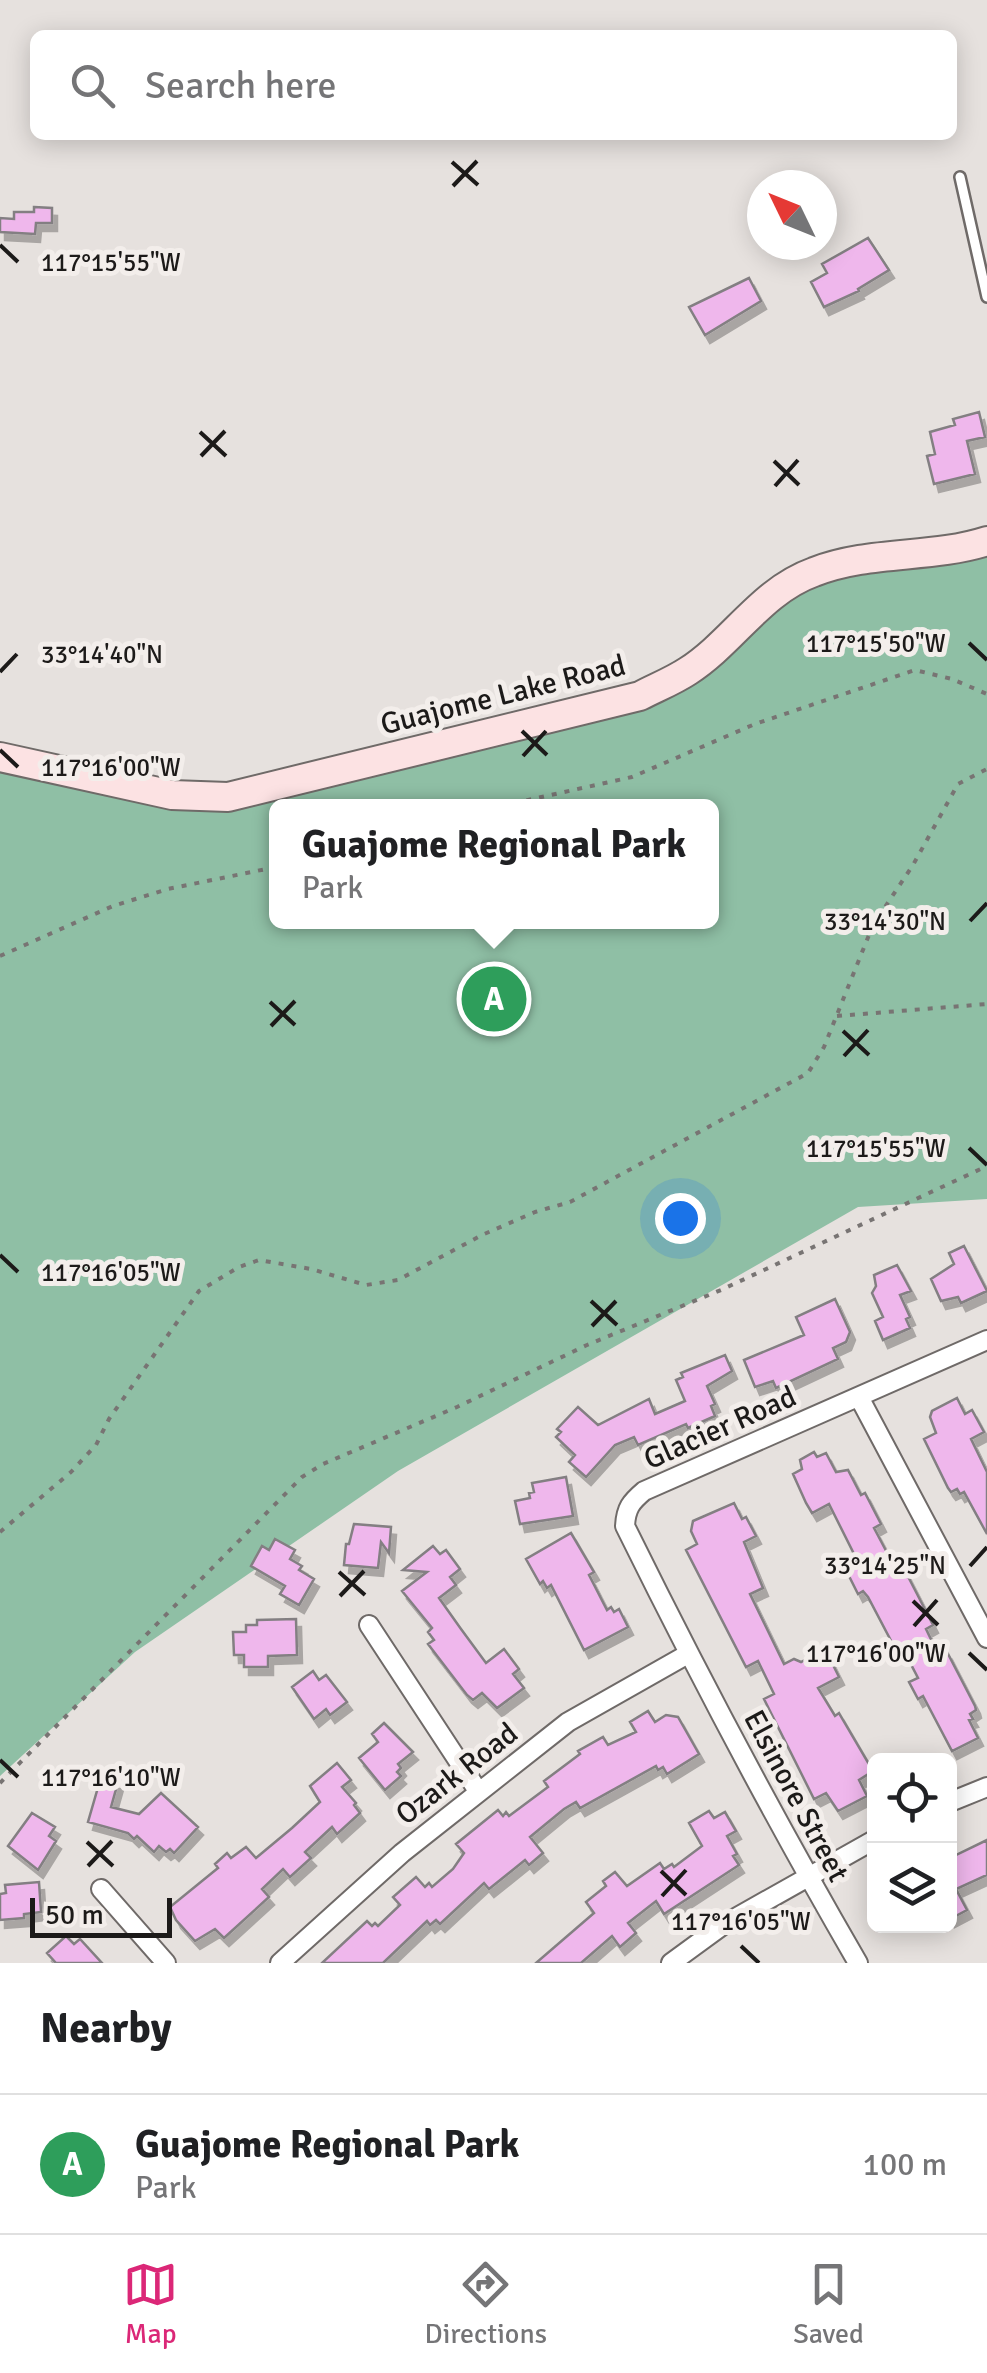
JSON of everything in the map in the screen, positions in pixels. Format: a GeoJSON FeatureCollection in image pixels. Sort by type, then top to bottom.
{"type":"FeatureCollection","features":[{"type":"Feature","properties":{"kind":"street","name":"Guajome Lake Road"},"geometry":{"type":"LineString","coordinates":[[0,757],[172,795],[228,797],[640,696],[690,670],[770,596],[811,572],[860,558],[966,548],[987,541]]}},
{"type":"Feature","properties":{"kind":"street","name":"Glacier Road"},"geometry":{"type":"LineString","coordinates":[[688,1654],[625,1526],[629,1504],[644,1491],[987,1340]]}},
{"type":"Feature","properties":{"kind":"street"},"geometry":{"type":"LineString","coordinates":[[859,1397],[987,1638]]}},
{"type":"Feature","properties":{"kind":"street"},"geometry":{"type":"LineString","coordinates":[[369,1625],[478,1791]]}},
{"type":"Feature","properties":{"kind":"street","name":"Ozark Road"},"geometry":{"type":"LineString","coordinates":[[280,1963],[402,1853],[568,1722],[688,1654]]}},
{"type":"Feature","properties":{"kind":"street","name":"Elsinore Street"},"geometry":{"type":"LineString","coordinates":[[688,1654],[858,1963]]}},
{"type":"Feature","properties":{"kind":"street"},"geometry":{"type":"LineString","coordinates":[[957,1799],[987,1787]]}},
{"type":"Feature","properties":{"kind":"street"},"geometry":{"type":"LineString","coordinates":[[670,1963],[723,1925],[868,1843]]}},
{"type":"Feature","properties":{"kind":"street"},"geometry":{"type":"LineString","coordinates":[[101,1889],[166,1963]]}},
{"type":"Feature","properties":{"kind":"lane"},"geometry":{"type":"LineString","coordinates":[[960,176],[987,297]]}},
{"type":"Feature","properties":{"kind":"path"},"geometry":{"type":"LineString","coordinates":[[532,799],[632,777],[754,724],[914,670],[952,679],[987,694]]}},
{"type":"Feature","properties":{"kind":"path"},"geometry":{"type":"LineString","coordinates":[[0,1532],[71,1472],[96,1445],[118,1406],[199,1291],[240,1266],[259,1260],[311,1269],[366,1285],[398,1280],[482,1235],[570,1202],[808,1073],[824,1047],[873,925],[913,865],[958,784],[987,769]]}},
{"type":"Feature","properties":{"kind":"path"},"geometry":{"type":"LineString","coordinates":[[0,956],[113,906],[269,868]]}},
{"type":"Feature","properties":{"kind":"path"},"geometry":{"type":"LineString","coordinates":[[837,1016],[987,1004]]}},
{"type":"Feature","properties":{"kind":"path"},"geometry":{"type":"LineString","coordinates":[[0,1784],[265,1512],[312,1470],[587,1345],[722,1290],[987,1166]]}},
{"type":"Feature","properties":{"kind":"green space"},"geometry":{"type":"Polygon","coordinates":[[[987,542],[987,1199],[858,1207],[398,1471],[135,1652],[0,1776],[0,757],[180,797],[638,697],[794,580],[987,542]]]}},
{"type":"Feature","properties":{"kind":"building"},"geometry":{"type":"Polygon","coordinates":[[[34,207],[52,208],[52,223],[36,223],[35,234],[0,232],[0,218],[14,219],[14,212],[34,212],[34,207]]]}},
{"type":"Feature","properties":{"kind":"building"},"geometry":{"type":"Polygon","coordinates":[[[868,238],[889,270],[859,291],[824,307],[811,282],[827,273],[822,264],[837,260],[837,256],[868,238]]]}},
{"type":"Feature","properties":{"kind":"building"},"geometry":{"type":"Polygon","coordinates":[[[749,278],[761,301],[705,335],[689,307],[749,278]]]}},
{"type":"Feature","properties":{"kind":"building"},"geometry":{"type":"Polygon","coordinates":[[[979,412],[985,437],[967,441],[975,474],[934,484],[927,456],[935,454],[930,432],[955,425],[953,419],[979,412]]]}},
{"type":"Feature","properties":{"kind":"building"},"geometry":{"type":"Polygon","coordinates":[[[964,1246],[987,1291],[961,1303],[958,1297],[941,1301],[931,1279],[954,1264],[949,1253],[964,1246]]]}},
{"type":"Feature","properties":{"kind":"building"},"geometry":{"type":"Polygon","coordinates":[[[897,1265],[911,1291],[900,1295],[910,1317],[906,1319],[910,1328],[883,1340],[875,1321],[883,1317],[872,1293],[876,1286],[874,1275],[897,1265]]]}},
{"type":"Feature","properties":{"kind":"building"},"geometry":{"type":"Polygon","coordinates":[[[835,1299],[850,1332],[846,1342],[833,1348],[838,1359],[776,1388],[773,1381],[755,1387],[744,1360],[804,1335],[796,1317],[835,1299]]]}},
{"type":"Feature","properties":{"kind":"building"},"geometry":{"type":"Polygon","coordinates":[[[725,1355],[732,1371],[707,1386],[715,1404],[711,1406],[715,1416],[638,1445],[634,1437],[615,1445],[586,1477],[569,1462],[575,1455],[556,1437],[561,1432],[557,1429],[578,1407],[598,1425],[649,1399],[655,1414],[685,1401],[676,1380],[683,1377],[681,1373],[725,1355]]]}},
{"type":"Feature","properties":{"kind":"building"},"geometry":{"type":"Polygon","coordinates":[[[957,1398],[965,1414],[972,1410],[984,1432],[971,1439],[987,1472],[987,1534],[964,1492],[951,1492],[948,1488],[924,1439],[936,1433],[930,1417],[932,1411],[957,1398]]]}},
{"type":"Feature","properties":{"kind":"building"},"geometry":{"type":"Polygon","coordinates":[[[814,1452],[817,1457],[826,1453],[836,1472],[848,1470],[861,1495],[865,1493],[881,1524],[874,1528],[892,1562],[899,1559],[933,1625],[926,1629],[939,1656],[947,1652],[975,1706],[970,1714],[973,1719],[969,1720],[978,1738],[952,1751],[923,1696],[918,1699],[909,1682],[918,1678],[904,1651],[898,1654],[868,1597],[863,1591],[858,1594],[845,1568],[858,1562],[829,1504],[812,1513],[793,1474],[802,1469],[800,1460],[814,1452]]]}},
{"type":"Feature","properties":{"kind":"building"},"geometry":{"type":"Polygon","coordinates":[[[566,1477],[573,1516],[520,1524],[515,1501],[530,1498],[529,1493],[534,1492],[532,1483],[566,1477]]]}},
{"type":"Feature","properties":{"kind":"building"},"geometry":{"type":"Polygon","coordinates":[[[734,1503],[742,1519],[746,1517],[756,1536],[744,1542],[763,1588],[750,1594],[784,1664],[794,1659],[801,1662],[825,1649],[839,1677],[818,1688],[835,1716],[839,1713],[867,1761],[867,1775],[859,1780],[867,1796],[838,1811],[826,1793],[814,1799],[764,1699],[774,1694],[758,1661],[746,1667],[686,1550],[697,1544],[691,1531],[693,1521],[734,1503]]]}},
{"type":"Feature","properties":{"kind":"building"},"geometry":{"type":"Polygon","coordinates":[[[354,1524],[391,1527],[389,1553],[381,1542],[378,1568],[344,1565],[346,1544],[354,1524]]]}},
{"type":"Feature","properties":{"kind":"building"},"geometry":{"type":"Polygon","coordinates":[[[571,1533],[594,1572],[589,1575],[607,1610],[619,1609],[628,1627],[584,1650],[551,1585],[547,1588],[543,1581],[540,1584],[526,1559],[571,1533]]]}},
{"type":"Feature","properties":{"kind":"building"},"geometry":{"type":"Polygon","coordinates":[[[275,1539],[295,1550],[290,1559],[314,1579],[299,1605],[280,1594],[285,1586],[251,1566],[262,1546],[269,1550],[275,1539]]]}},
{"type":"Feature","properties":{"kind":"building"},"geometry":{"type":"Polygon","coordinates":[[[433,1546],[440,1554],[446,1550],[460,1569],[450,1577],[456,1585],[439,1598],[486,1663],[504,1649],[519,1669],[513,1674],[524,1688],[497,1708],[482,1693],[473,1700],[467,1695],[428,1644],[434,1640],[428,1632],[432,1628],[402,1591],[427,1572],[403,1570],[433,1546]]]}},
{"type":"Feature","properties":{"kind":"building"},"geometry":{"type":"Polygon","coordinates":[[[296,1619],[297,1655],[268,1656],[268,1667],[244,1667],[244,1655],[234,1655],[233,1632],[246,1632],[246,1625],[257,1625],[257,1620],[296,1619]]]}},
{"type":"Feature","properties":{"kind":"building"},"geometry":{"type":"Polygon","coordinates":[[[313,1671],[319,1680],[326,1675],[347,1702],[330,1715],[326,1709],[314,1719],[292,1687],[313,1671]]]}},
{"type":"Feature","properties":{"kind":"building"},"geometry":{"type":"Polygon","coordinates":[[[648,1711],[655,1722],[666,1715],[678,1717],[699,1754],[667,1774],[663,1767],[658,1770],[656,1766],[580,1808],[576,1802],[564,1809],[530,1837],[543,1853],[529,1865],[525,1860],[489,1889],[484,1883],[440,1924],[436,1920],[430,1925],[427,1921],[383,1963],[322,1963],[367,1921],[378,1926],[400,1905],[393,1897],[416,1877],[425,1887],[429,1883],[432,1887],[453,1869],[464,1853],[456,1844],[498,1810],[509,1816],[548,1787],[544,1781],[580,1754],[578,1751],[603,1737],[608,1745],[636,1732],[630,1722],[648,1711]]]}},
{"type":"Feature","properties":{"kind":"building"},"geometry":{"type":"Polygon","coordinates":[[[384,1723],[413,1752],[398,1764],[401,1776],[385,1790],[359,1758],[378,1742],[372,1734],[384,1723]]]}},
{"type":"Feature","properties":{"kind":"building"},"geometry":{"type":"Polygon","coordinates":[[[337,1763],[351,1780],[342,1787],[360,1813],[337,1834],[332,1827],[305,1852],[311,1858],[290,1877],[283,1869],[262,1889],[269,1897],[224,1938],[215,1929],[195,1941],[170,1907],[218,1868],[215,1864],[227,1853],[231,1858],[246,1847],[256,1858],[292,1828],[320,1802],[310,1786],[337,1763]]]}},
{"type":"Feature","properties":{"kind":"building"},"geometry":{"type":"Polygon","coordinates":[[[101,1777],[118,1782],[111,1807],[139,1814],[161,1793],[198,1827],[174,1853],[159,1846],[154,1852],[137,1836],[134,1839],[128,1833],[88,1822],[101,1777]]]}},
{"type":"Feature","properties":{"kind":"building"},"geometry":{"type":"Polygon","coordinates":[[[709,1811],[714,1818],[725,1812],[736,1831],[727,1836],[739,1865],[664,1914],[656,1901],[628,1923],[636,1933],[620,1947],[612,1936],[581,1963],[536,1963],[594,1913],[586,1902],[606,1886],[603,1881],[615,1872],[627,1886],[660,1863],[664,1869],[672,1864],[674,1867],[702,1846],[689,1823],[709,1811]]]}},
{"type":"Feature","properties":{"kind":"building"},"geometry":{"type":"Polygon","coordinates":[[[32,1813],[55,1827],[49,1836],[56,1841],[38,1870],[8,1846],[32,1813]]]}},
{"type":"Feature","properties":{"kind":"building"},"geometry":{"type":"Polygon","coordinates":[[[987,1840],[987,1875],[957,1889],[957,1855],[987,1840]]]}},
{"type":"Feature","properties":{"kind":"building"},"geometry":{"type":"Polygon","coordinates":[[[39,1882],[41,1912],[0,1920],[0,1894],[6,1893],[5,1885],[39,1882]]]}},
{"type":"Feature","properties":{"kind":"building"},"geometry":{"type":"Polygon","coordinates":[[[957,1891],[967,1910],[957,1915],[957,1891]]]}},
{"type":"Feature","properties":{"kind":"building"},"geometry":{"type":"Polygon","coordinates":[[[66,1936],[74,1944],[80,1939],[102,1963],[56,1963],[47,1953],[66,1936]]]}},
{"type":"Feature","properties":{"kind":"place","name":"Guajome Regional Park"},"geometry":{"type":"Point","coordinates":[494,999]}}]}
